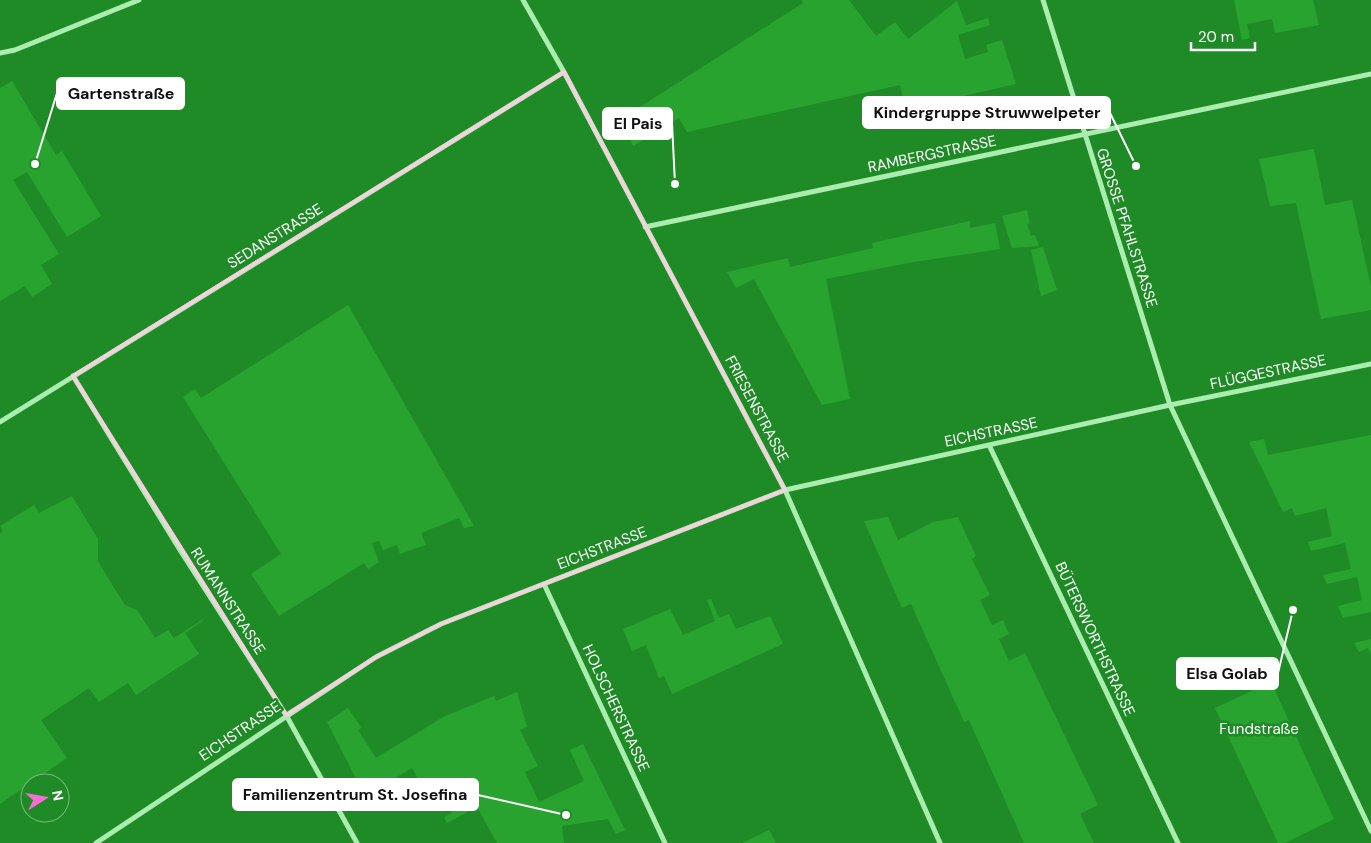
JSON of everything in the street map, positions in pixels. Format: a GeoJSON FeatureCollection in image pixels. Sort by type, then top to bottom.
{"type":"FeatureCollection","features":[{"type":"Feature","properties":{"kind":"street"},"geometry":{"type":"LineString","coordinates":[[0,53],[15,50],[139,0]]}},
{"type":"Feature","properties":{"kind":"street","name":"FRIESENSTRASSE"},"geometry":{"type":"LineString","coordinates":[[523,0],[564,72],[785,490],[940,843]]}},
{"type":"Feature","properties":{"kind":"street","name":"GROSSE PFAHLSTRASSE"},"geometry":{"type":"LineString","coordinates":[[1043,0],[1170,405]]}},
{"type":"Feature","properties":{"kind":"street","name":"SEDANSTRASSE"},"geometry":{"type":"LineString","coordinates":[[0,422],[564,72]]}},
{"type":"Feature","properties":{"kind":"street","name":"RAMBERGSTRASSE"},"geometry":{"type":"LineString","coordinates":[[645,227],[1371,74]]}},
{"type":"Feature","properties":{"kind":"street","name":"FLÜGGESTRASSE"},"geometry":{"type":"LineString","coordinates":[[1170,405],[1371,364]]}},
{"type":"Feature","properties":{"kind":"street","name":"RUMANNSTRASSE"},"geometry":{"type":"LineString","coordinates":[[73,376],[180,550],[286,715],[357,843]]}},
{"type":"Feature","properties":{"kind":"street"},"geometry":{"type":"LineString","coordinates":[[1170,405],[1371,831]]}},
{"type":"Feature","properties":{"kind":"street","name":"EICHSTRASSE"},"geometry":{"type":"LineString","coordinates":[[96,843],[376,657],[441,624],[785,490],[1170,405]]}},
{"type":"Feature","properties":{"kind":"street","name":"BÜTERSWORTHSTRASSE"},"geometry":{"type":"LineString","coordinates":[[989,445],[1178,843]]}},
{"type":"Feature","properties":{"kind":"street","name":"HOLSCHERSTRASSE"},"geometry":{"type":"LineString","coordinates":[[544,584],[665,843]]}},
{"type":"Feature","properties":{"kind":"highlighted area"},"geometry":{"type":"Polygon","coordinates":[[[564,72],[785,490],[441,624],[376,657],[286,715],[73,376],[564,72]]]}},
{"type":"Feature","properties":{"kind":"green space"},"geometry":{"type":"Polygon","coordinates":[[[802,0],[849,0],[876,36],[895,22],[908,39],[957,1],[966,25],[988,18],[990,25],[958,35],[965,59],[988,52],[986,45],[1002,40],[1016,84],[906,109],[900,85],[687,132],[679,118],[633,146],[621,119],[803,3],[802,0]]]}},
{"type":"Feature","properties":{"kind":"green space"},"geometry":{"type":"Polygon","coordinates":[[[1234,0],[1313,0],[1319,25],[1275,33],[1272,19],[1247,24],[1250,38],[1242,40],[1234,0]]]}},
{"type":"Feature","properties":{"kind":"green space"},"geometry":{"type":"Polygon","coordinates":[[[12,81],[56,155],[62,151],[101,216],[67,237],[27,172],[13,180],[59,254],[41,265],[52,284],[32,297],[25,286],[0,301],[0,88],[12,81]]]}},
{"type":"Feature","properties":{"kind":"green space"},"geometry":{"type":"Polygon","coordinates":[[[1314,149],[1325,205],[1352,200],[1371,287],[1371,310],[1321,319],[1296,203],[1270,206],[1259,159],[1314,149]]]}},
{"type":"Feature","properties":{"kind":"green space"},"geometry":{"type":"Polygon","coordinates":[[[1027,210],[1030,223],[1027,224],[1031,236],[1035,235],[1039,246],[1012,248],[1002,216],[1027,210]]]}},
{"type":"Feature","properties":{"kind":"green space"},"geometry":{"type":"Polygon","coordinates":[[[970,221],[970,228],[995,223],[1000,249],[908,263],[826,279],[850,399],[822,405],[754,279],[736,288],[727,272],[788,258],[790,267],[873,248],[872,243],[970,221]]]}},
{"type":"Feature","properties":{"kind":"green space"},"geometry":{"type":"Polygon","coordinates":[[[1043,247],[1057,290],[1041,296],[1031,250],[1043,247]]]}},
{"type":"Feature","properties":{"kind":"green space"},"geometry":{"type":"Polygon","coordinates":[[[348,305],[474,526],[464,528],[459,518],[421,533],[426,545],[400,554],[397,545],[383,550],[379,541],[372,543],[379,562],[368,569],[364,563],[279,616],[251,574],[281,554],[183,397],[195,389],[201,398],[348,305]]]}},
{"type":"Feature","properties":{"kind":"green space"},"geometry":{"type":"Polygon","coordinates":[[[1371,435],[1371,612],[1343,618],[1338,606],[1362,600],[1357,577],[1327,584],[1323,575],[1351,569],[1345,543],[1311,551],[1308,542],[1332,536],[1326,508],[1295,516],[1292,508],[1283,512],[1249,442],[1264,439],[1268,455],[1371,435]]]}},
{"type":"Feature","properties":{"kind":"green space"},"geometry":{"type":"Polygon","coordinates":[[[72,496],[98,539],[98,561],[125,605],[137,610],[155,638],[168,630],[174,638],[205,618],[185,633],[199,654],[136,695],[128,683],[99,702],[89,688],[41,720],[67,758],[45,773],[20,773],[20,790],[0,804],[0,533],[3,531],[0,526],[34,505],[39,513],[72,496]]]}},
{"type":"Feature","properties":{"kind":"green space"},"geometry":{"type":"Polygon","coordinates":[[[888,517],[898,540],[933,522],[958,517],[976,556],[972,559],[990,595],[980,600],[992,625],[1003,620],[1009,634],[999,639],[1009,661],[1025,653],[1098,805],[1080,814],[1094,843],[1024,843],[969,720],[964,722],[911,604],[902,608],[864,521],[888,517]]]}},
{"type":"Feature","properties":{"kind":"green space"},"geometry":{"type":"Polygon","coordinates":[[[711,599],[719,618],[729,614],[736,629],[770,616],[783,644],[672,694],[664,676],[659,678],[646,645],[632,651],[623,629],[670,609],[683,635],[715,621],[707,600],[711,599]]]}},
{"type":"Feature","properties":{"kind":"green space"},"geometry":{"type":"Polygon","coordinates":[[[1371,639],[1371,655],[1368,648],[1359,652],[1354,643],[1371,639]]]}},
{"type":"Feature","properties":{"kind":"green space","name":"Fundstraße"},"geometry":{"type":"Polygon","coordinates":[[[1271,682],[1334,819],[1285,843],[1278,843],[1215,708],[1271,682]]]}},
{"type":"Feature","properties":{"kind":"green space"},"geometry":{"type":"Polygon","coordinates":[[[517,692],[527,727],[520,730],[538,766],[525,772],[539,802],[584,781],[570,750],[583,744],[625,830],[616,834],[608,819],[562,826],[564,843],[497,843],[477,807],[447,823],[444,817],[452,813],[443,796],[431,802],[412,768],[365,796],[327,722],[348,708],[361,727],[358,730],[376,758],[445,716],[494,696],[496,701],[517,692]]]}},
{"type":"Feature","properties":{"kind":"green space"},"geometry":{"type":"Polygon","coordinates":[[[769,830],[776,843],[742,843],[769,830]]]}},
{"type":"Feature","properties":{"kind":"place","name":"Gartenstraße"},"geometry":{"type":"Point","coordinates":[35,164]}},
{"type":"Feature","properties":{"kind":"place","name":"Kindergruppe Struwwelpeter"},"geometry":{"type":"Point","coordinates":[1136,166]}},
{"type":"Feature","properties":{"kind":"place","name":"El Pais"},"geometry":{"type":"Point","coordinates":[675,184]}},
{"type":"Feature","properties":{"kind":"place","name":"Elsa Golab"},"geometry":{"type":"Point","coordinates":[1293,610]}},
{"type":"Feature","properties":{"kind":"place","name":"Familienzentrum St. Josefina"},"geometry":{"type":"Point","coordinates":[566,815]}}]}
